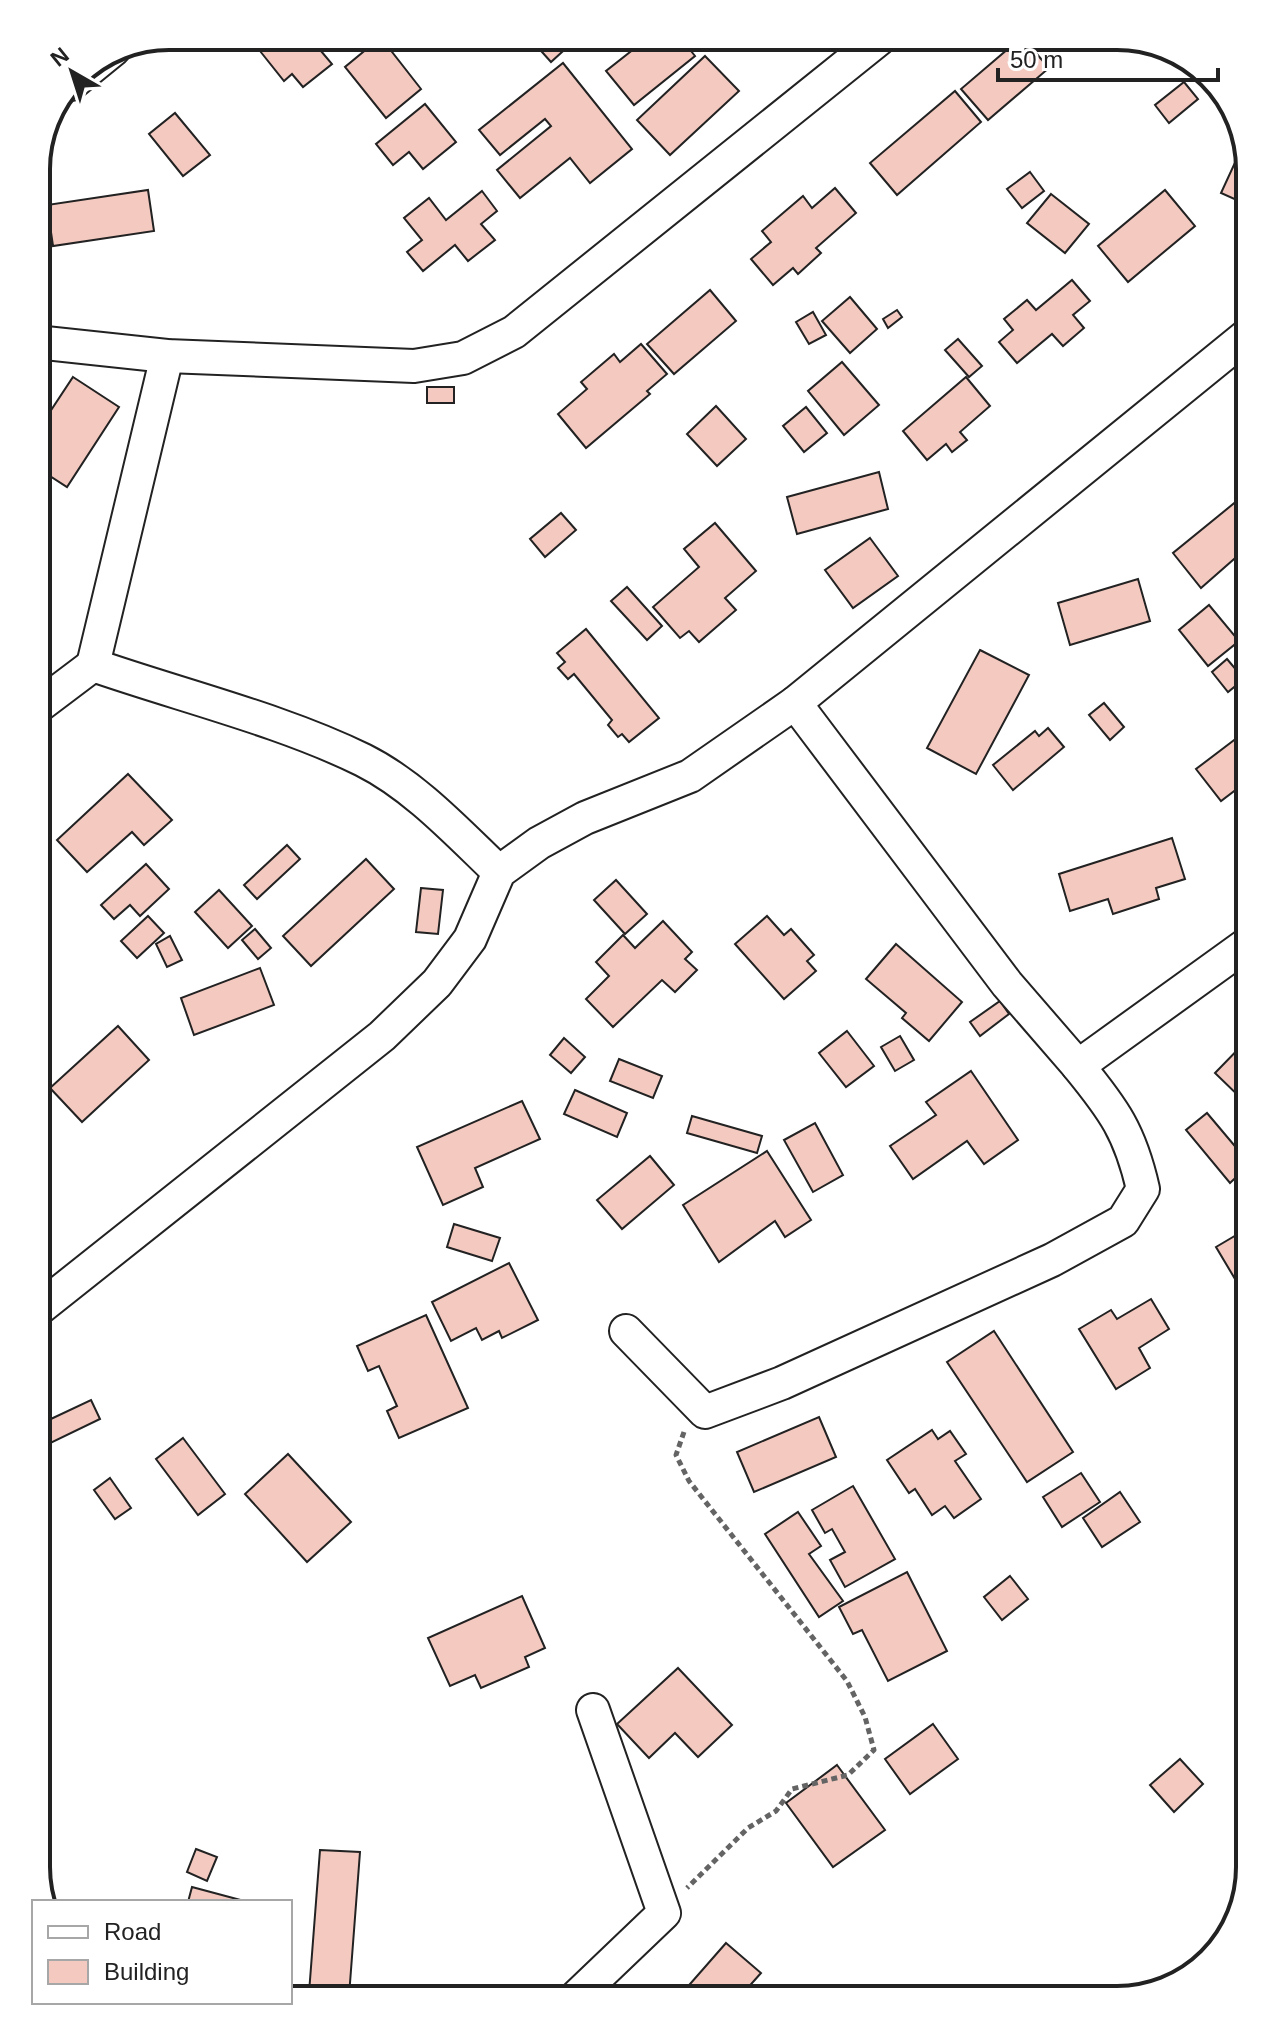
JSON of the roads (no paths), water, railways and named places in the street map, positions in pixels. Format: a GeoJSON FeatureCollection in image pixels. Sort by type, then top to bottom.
{"type":"FeatureCollection","features":[{"type":"Feature","properties":{"kind":"street"},"geometry":{"type":"LineString","coordinates":[[50,343],[167,356],[414,366],[463,358],[514,332],[865,50]]}},
{"type":"Feature","properties":{"kind":"street"},"geometry":{"type":"LineString","coordinates":[[50,1300],[382,1036],[437,983],[470,939],[499,872],[539,843],[585,818],[690,776],[795,703],[1236,344]]}},
{"type":"Feature","properties":{"kind":"street"},"geometry":{"type":"LineString","coordinates":[[50,697],[93,665],[167,356]]}},
{"type":"Feature","properties":{"kind":"street"},"geometry":{"type":"LineString","coordinates":[[93,665],[365,761],[431,807],[499,872]]}},
{"type":"Feature","properties":{"kind":"street"},"geometry":{"type":"LineString","coordinates":[[626,1331],[705,1412],[782,1383],[1010,1279],[1123,1221],[1143,1189],[1134,1149],[1114,1110],[1007,984],[795,703]]}},
{"type":"Feature","properties":{"kind":"street"},"geometry":{"type":"LineString","coordinates":[[1078,1066],[1236,952]]}},
{"type":"Feature","properties":{"kind":"street"},"geometry":{"type":"LineString","coordinates":[[588,1986],[664,1913],[593,1710]]}}]}
